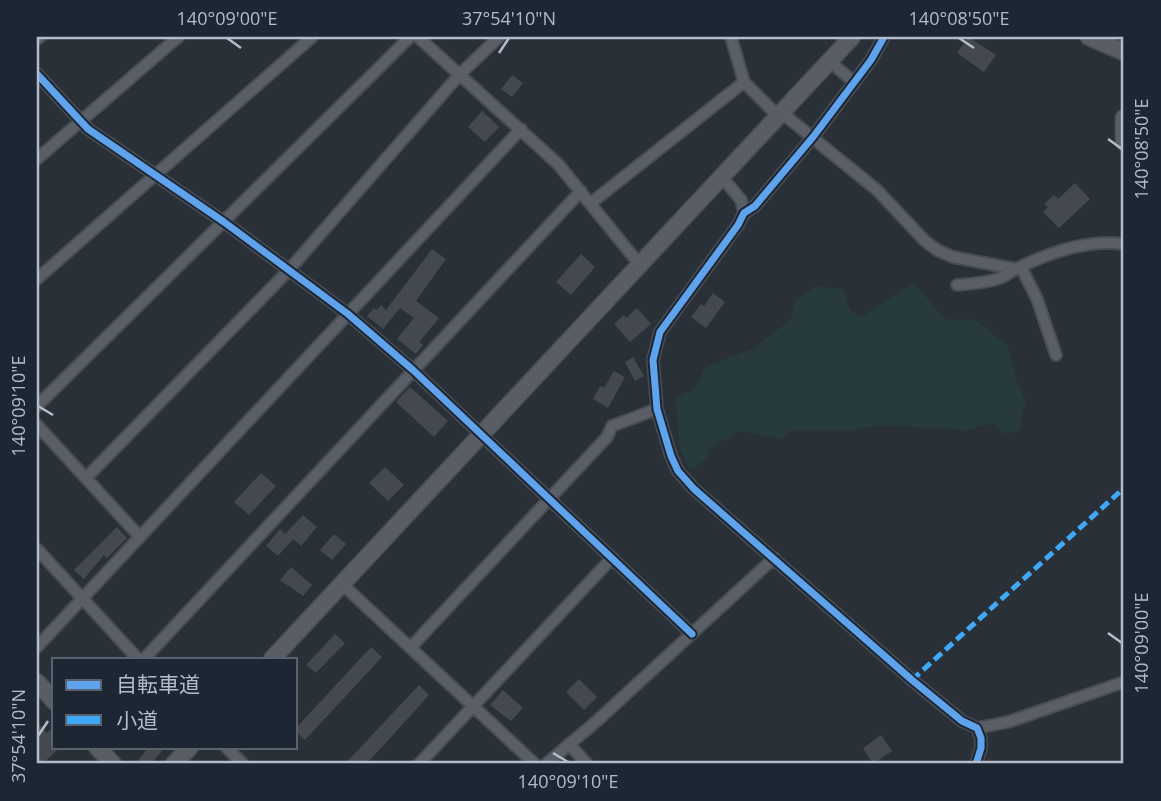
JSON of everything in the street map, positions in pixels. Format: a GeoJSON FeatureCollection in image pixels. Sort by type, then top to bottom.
{"type":"FeatureCollection","features":[{"type":"Feature","properties":{"kind":"street"},"geometry":{"type":"LineString","coordinates":[[37,159],[178,37]]}},
{"type":"Feature","properties":{"kind":"street"},"geometry":{"type":"LineString","coordinates":[[37,279],[312,37]]}},
{"type":"Feature","properties":{"kind":"street"},"geometry":{"type":"LineString","coordinates":[[37,406],[410,37]]}},
{"type":"Feature","properties":{"kind":"street"},"geometry":{"type":"LineString","coordinates":[[418,37],[558,164],[639,265]]}},
{"type":"Feature","properties":{"kind":"street"},"geometry":{"type":"LineString","coordinates":[[86,478],[289,270],[460,74],[499,37]]}},
{"type":"Feature","properties":{"kind":"street"},"geometry":{"type":"LineString","coordinates":[[731,37],[744,82],[780,115],[813,136],[877,190],[925,241],[953,257],[1018,268],[1037,299],[1056,355]]}},
{"type":"Feature","properties":{"kind":"street"},"geometry":{"type":"LineString","coordinates":[[272,658],[852,37]]}},
{"type":"Feature","properties":{"kind":"street"},"geometry":{"type":"LineString","coordinates":[[884,37],[871,60],[813,136],[755,206],[744,213],[660,332],[653,360],[657,410],[678,471],[694,489],[912,680],[962,721],[976,728],[981,738],[976,764]]}},
{"type":"Feature","properties":{"kind":"street"},"geometry":{"type":"LineString","coordinates":[[1089,37],[1124,52]]}},
{"type":"Feature","properties":{"kind":"street"},"geometry":{"type":"LineString","coordinates":[[829,61],[854,82]]}},
{"type":"Feature","properties":{"kind":"street"},"geometry":{"type":"LineString","coordinates":[[37,74],[79,122],[224,222],[348,314],[413,370],[692,634]]}},
{"type":"Feature","properties":{"kind":"street"},"geometry":{"type":"LineString","coordinates":[[591,203],[744,82]]}},
{"type":"Feature","properties":{"kind":"street"},"geometry":{"type":"LineString","coordinates":[[1124,118],[1124,142]]}},
{"type":"Feature","properties":{"kind":"street"},"geometry":{"type":"LineString","coordinates":[[37,647],[521,129]]}},
{"type":"Feature","properties":{"kind":"street"},"geometry":{"type":"LineString","coordinates":[[722,177],[741,200],[744,213]]}},
{"type":"Feature","properties":{"kind":"street"},"geometry":{"type":"LineString","coordinates":[[145,658],[581,191]]}},
{"type":"Feature","properties":{"kind":"street"},"geometry":{"type":"LineString","coordinates":[[957,285],[986,282],[1068,248],[1107,242],[1124,244]]}},
{"type":"Feature","properties":{"kind":"street"},"geometry":{"type":"LineString","coordinates":[[411,647],[607,437],[612,426],[657,410]]}},
{"type":"Feature","properties":{"kind":"street"},"geometry":{"type":"LineString","coordinates":[[37,425],[140,537]]}},
{"type":"Feature","properties":{"kind":"street"},"geometry":{"type":"LineString","coordinates":[[37,549],[137,658]]}},
{"type":"Feature","properties":{"kind":"street"},"geometry":{"type":"LineString","coordinates":[[419,764],[612,558]]}},
{"type":"Feature","properties":{"kind":"street"},"geometry":{"type":"LineString","coordinates":[[547,764],[774,558]]}},
{"type":"Feature","properties":{"kind":"street"},"geometry":{"type":"LineString","coordinates":[[342,584],[535,764]]}},
{"type":"Feature","properties":{"kind":"street"},"geometry":{"type":"LineString","coordinates":[[37,682],[52,699]]}},
{"type":"Feature","properties":{"kind":"street"},"geometry":{"type":"LineString","coordinates":[[976,728],[1008,722],[1124,682]]}},
{"type":"Feature","properties":{"kind":"street"},"geometry":{"type":"LineString","coordinates":[[569,744],[587,764]]}},
{"type":"Feature","properties":{"kind":"street"},"geometry":{"type":"LineString","coordinates":[[98,748],[113,764]]}},
{"type":"Feature","properties":{"kind":"street"},"geometry":{"type":"LineString","coordinates":[[174,764],[189,748]]}},
{"type":"Feature","properties":{"kind":"street"},"geometry":{"type":"LineString","coordinates":[[227,748],[243,764]]}},
{"type":"Feature","properties":{"kind":"green space"},"geometry":{"type":"Polygon","coordinates":[[[913,282],[945,319],[974,320],[1008,345],[1017,382],[1027,404],[1022,410],[1020,430],[1004,434],[993,422],[971,430],[877,425],[852,430],[791,430],[783,439],[738,431],[709,450],[707,460],[689,469],[679,446],[676,398],[694,390],[705,368],[756,347],[792,318],[795,301],[817,286],[843,289],[850,310],[861,317],[913,282]]]}},
{"type":"Feature","properties":{"kind":"building"},"geometry":{"type":"Polygon","coordinates":[[[968,37],[996,55],[984,72],[957,53],[968,37]]]}},
{"type":"Feature","properties":{"kind":"building"},"geometry":{"type":"Polygon","coordinates":[[[512,75],[523,83],[512,97],[501,89],[512,75]]]}},
{"type":"Feature","properties":{"kind":"building"},"geometry":{"type":"Polygon","coordinates":[[[482,111],[499,127],[485,142],[468,127],[482,111]]]}},
{"type":"Feature","properties":{"kind":"building"},"geometry":{"type":"Polygon","coordinates":[[[1075,183],[1090,199],[1059,228],[1043,212],[1048,207],[1044,204],[1054,195],[1058,199],[1075,183]]]}},
{"type":"Feature","properties":{"kind":"building"},"geometry":{"type":"Polygon","coordinates":[[[432,249],[446,259],[416,301],[439,318],[419,342],[423,345],[416,354],[397,339],[414,318],[400,308],[383,329],[367,316],[381,305],[386,310],[432,249]]]}},
{"type":"Feature","properties":{"kind":"building"},"geometry":{"type":"Polygon","coordinates":[[[581,254],[595,267],[571,295],[556,282],[581,254]]]}},
{"type":"Feature","properties":{"kind":"building"},"geometry":{"type":"Polygon","coordinates":[[[713,293],[725,302],[706,328],[691,317],[701,304],[704,306],[713,293]]]}},
{"type":"Feature","properties":{"kind":"building"},"geometry":{"type":"Polygon","coordinates":[[[637,308],[651,324],[630,342],[614,324],[637,308]]]}},
{"type":"Feature","properties":{"kind":"building"},"geometry":{"type":"Polygon","coordinates":[[[633,357],[644,376],[635,381],[625,362],[633,357]]]}},
{"type":"Feature","properties":{"kind":"building"},"geometry":{"type":"Polygon","coordinates":[[[614,371],[625,377],[608,408],[593,399],[600,386],[604,388],[614,371]]]}},
{"type":"Feature","properties":{"kind":"building"},"geometry":{"type":"Polygon","coordinates":[[[410,387],[448,421],[434,437],[396,402],[410,387]]]}},
{"type":"Feature","properties":{"kind":"building"},"geometry":{"type":"Polygon","coordinates":[[[385,467],[404,485],[388,501],[369,483],[385,467]]]}},
{"type":"Feature","properties":{"kind":"building"},"geometry":{"type":"Polygon","coordinates":[[[261,473],[276,486],[249,515],[234,502],[261,473]]]}},
{"type":"Feature","properties":{"kind":"building"},"geometry":{"type":"Polygon","coordinates":[[[303,515],[317,527],[301,546],[293,539],[278,556],[266,546],[280,529],[285,534],[303,515]]]}},
{"type":"Feature","properties":{"kind":"building"},"geometry":{"type":"Polygon","coordinates":[[[117,527],[127,538],[107,558],[104,555],[84,579],[74,570],[117,527]]]}},
{"type":"Feature","properties":{"kind":"building"},"geometry":{"type":"Polygon","coordinates":[[[334,534],[346,544],[332,560],[320,550],[334,534]]]}},
{"type":"Feature","properties":{"kind":"building"},"geometry":{"type":"Polygon","coordinates":[[[291,567],[312,585],[303,596],[280,580],[291,567]]]}},
{"type":"Feature","properties":{"kind":"building"},"geometry":{"type":"Polygon","coordinates":[[[335,634],[345,643],[316,673],[306,665],[335,634]]]}},
{"type":"Feature","properties":{"kind":"building"},"geometry":{"type":"Polygon","coordinates":[[[371,647],[382,657],[305,740],[298,734],[298,726],[371,647]]]}},
{"type":"Feature","properties":{"kind":"building"},"geometry":{"type":"Polygon","coordinates":[[[579,679],[597,697],[584,710],[566,692],[579,679]]]}},
{"type":"Feature","properties":{"kind":"building"},"geometry":{"type":"Polygon","coordinates":[[[419,685],[429,695],[383,746],[366,764],[345,764],[419,685]]]}},
{"type":"Feature","properties":{"kind":"building"},"geometry":{"type":"Polygon","coordinates":[[[503,690],[523,708],[511,721],[490,705],[503,690]]]}},
{"type":"Feature","properties":{"kind":"building"},"geometry":{"type":"Polygon","coordinates":[[[37,722],[47,733],[50,730],[52,732],[52,748],[60,748],[42,764],[37,764],[37,722]]]}},
{"type":"Feature","properties":{"kind":"building"},"geometry":{"type":"Polygon","coordinates":[[[881,735],[892,751],[873,764],[863,748],[881,735]]]}},
{"type":"Feature","properties":{"kind":"building"},"geometry":{"type":"Polygon","coordinates":[[[148,748],[162,751],[151,764],[135,764],[148,748]]]}},
{"type":"Feature","properties":{"kind":"marked path"},"geometry":{"type":"LineString","coordinates":[[912,680],[1124,488]]}},
{"type":"Feature","properties":{"kind":"cycle path"},"geometry":{"type":"LineString","coordinates":[[884,37],[871,60],[813,137],[755,206],[744,213],[660,332],[653,360],[657,409],[671,456],[678,471],[694,489],[912,680],[962,721],[977,728],[981,748],[976,764]]}},
{"type":"Feature","properties":{"kind":"cycle path"},"geometry":{"type":"LineString","coordinates":[[37,74],[88,129],[224,222],[348,314],[413,370],[692,634]]}}]}
